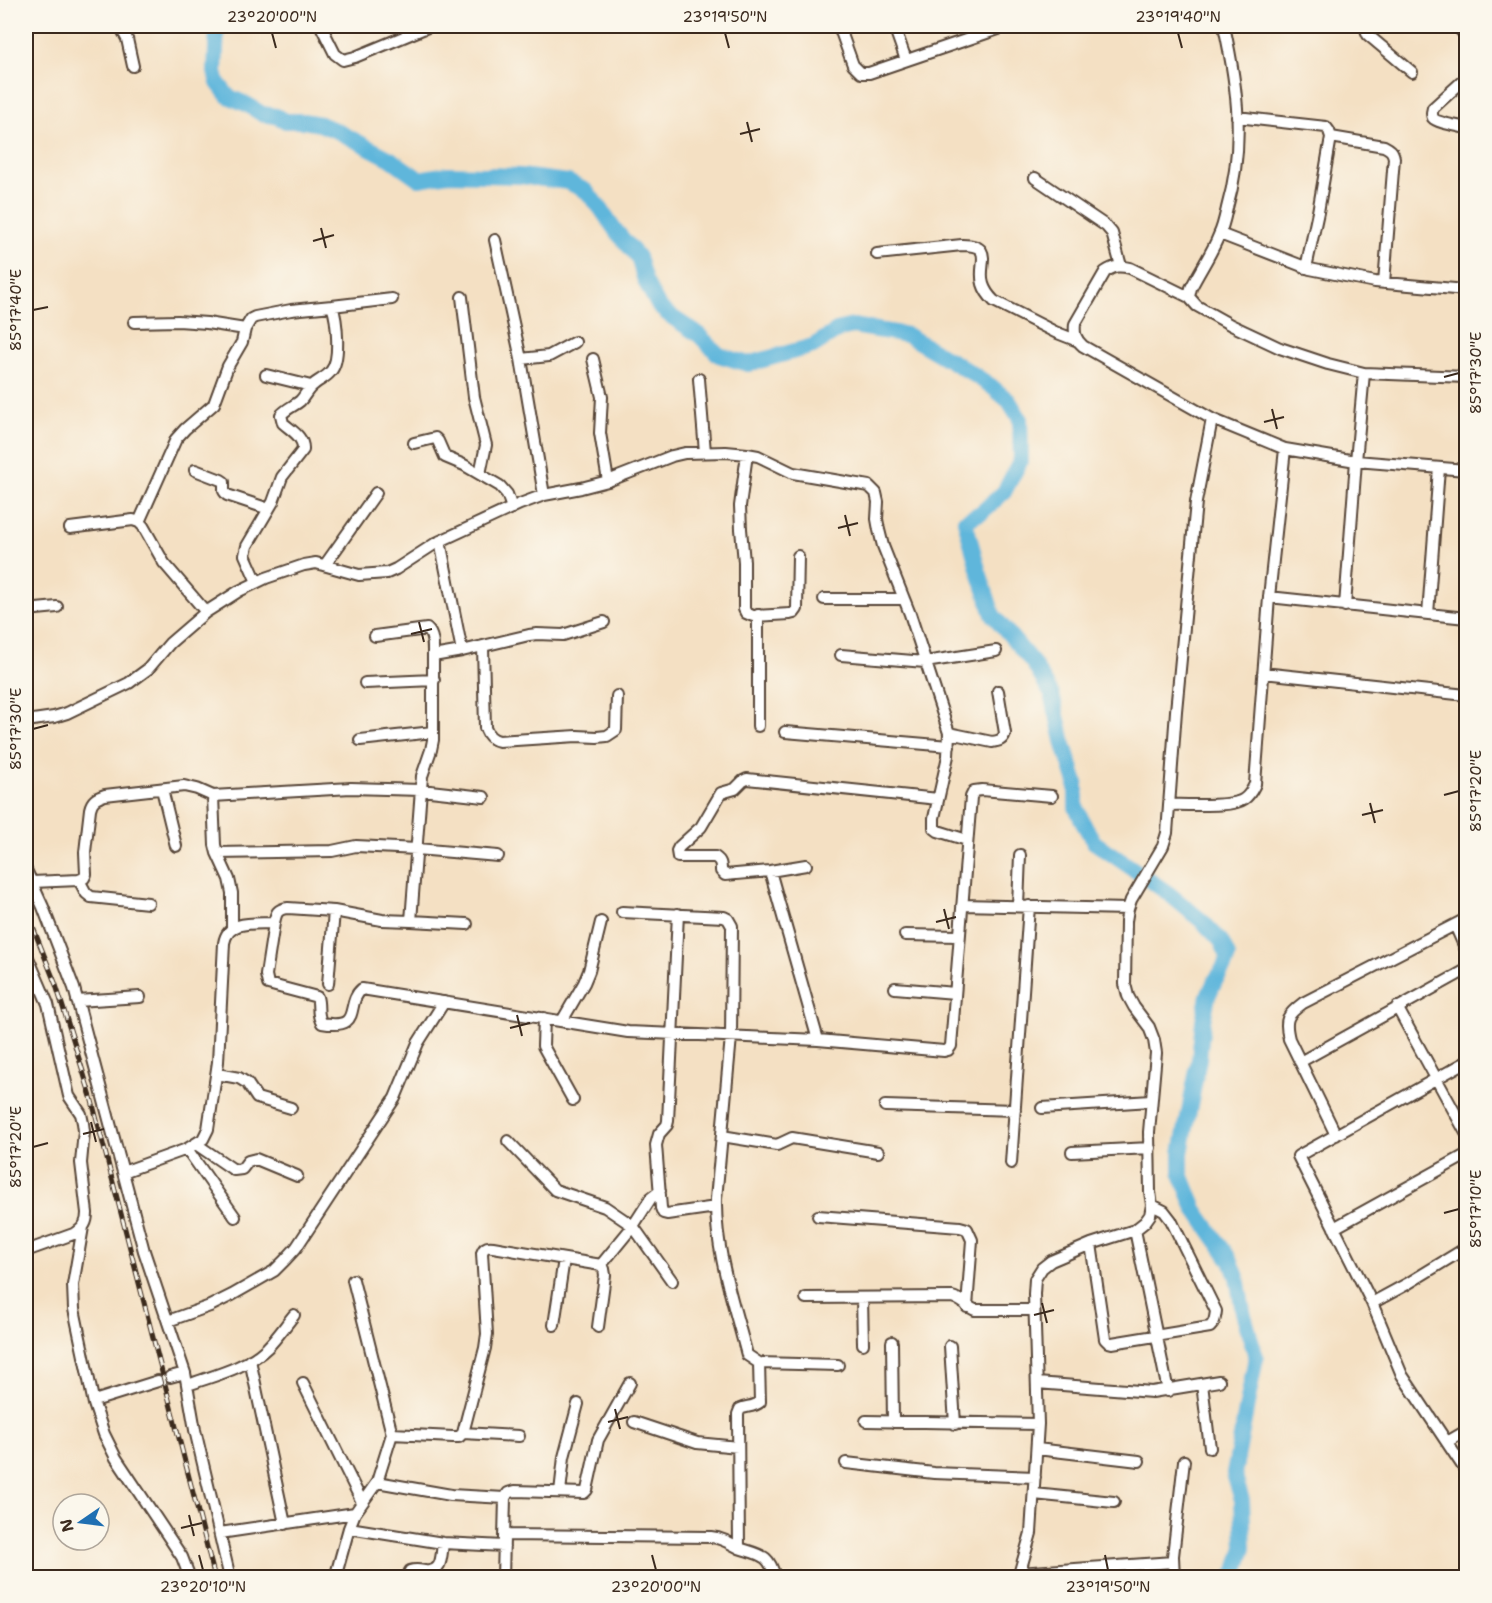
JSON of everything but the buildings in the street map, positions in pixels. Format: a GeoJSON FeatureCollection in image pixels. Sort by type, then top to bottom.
{"type":"FeatureCollection","features":[{"type":"Feature","properties":{"kind":"street"},"geometry":{"type":"LineString","coordinates":[[120,26],[127,39],[133,66]]}},
{"type":"Feature","properties":{"kind":"street"},"geometry":{"type":"LineString","coordinates":[[321,26],[335,54],[343,60],[430,26]]}},
{"type":"Feature","properties":{"kind":"street"},"geometry":{"type":"LineString","coordinates":[[839,26],[853,65],[861,73],[869,73],[1006,26]]}},
{"type":"Feature","properties":{"kind":"street"},"geometry":{"type":"LineString","coordinates":[[894,26],[906,60]]}},
{"type":"Feature","properties":{"kind":"street"},"geometry":{"type":"LineString","coordinates":[[1189,297],[1191,288],[1220,234],[1234,183],[1238,151],[1237,117],[1233,65],[1224,26]]}},
{"type":"Feature","properties":{"kind":"street"},"geometry":{"type":"LineString","coordinates":[[1367,26],[1368,35],[1412,72]]}},
{"type":"Feature","properties":{"kind":"street"},"geometry":{"type":"LineString","coordinates":[[1457,26],[1467,36]]}},
{"type":"Feature","properties":{"kind":"street"},"geometry":{"type":"LineString","coordinates":[[1467,78],[1434,108],[1432,114],[1437,121],[1467,128]]}},
{"type":"Feature","properties":{"kind":"street"},"geometry":{"type":"LineString","coordinates":[[1237,117],[1326,127],[1329,131],[1331,137],[1306,268]]}},
{"type":"Feature","properties":{"kind":"street"},"geometry":{"type":"LineString","coordinates":[[1331,137],[1384,146],[1393,152],[1384,283]]}},
{"type":"Feature","properties":{"kind":"street"},"geometry":{"type":"LineString","coordinates":[[1035,178],[1106,225],[1112,233],[1121,266]]}},
{"type":"Feature","properties":{"kind":"street"},"geometry":{"type":"LineString","coordinates":[[1220,234],[1306,268],[1384,283],[1467,290]]}},
{"type":"Feature","properties":{"kind":"street"},"geometry":{"type":"LineString","coordinates":[[495,240],[521,359],[544,495]]}},
{"type":"Feature","properties":{"kind":"street"},"geometry":{"type":"LineString","coordinates":[[878,254],[962,245],[979,247],[984,258],[982,284],[994,301],[1078,341]]}},
{"type":"Feature","properties":{"kind":"street"},"geometry":{"type":"LineString","coordinates":[[1467,377],[1364,373],[1328,364],[1280,348],[1231,325],[1197,306],[1189,297],[1130,268],[1121,266],[1113,267],[1105,272],[1075,324],[1074,333],[1083,346],[1212,418],[1285,449],[1356,461],[1467,470]]}},
{"type":"Feature","properties":{"kind":"street"},"geometry":{"type":"LineString","coordinates":[[462,297],[474,397],[486,445],[480,474]]}},
{"type":"Feature","properties":{"kind":"street"},"geometry":{"type":"LineString","coordinates":[[139,522],[176,439],[214,404],[228,366],[242,342],[245,329],[251,319],[255,316],[291,310],[392,299]]}},
{"type":"Feature","properties":{"kind":"street"},"geometry":{"type":"LineString","coordinates":[[257,582],[245,551],[275,497],[282,477],[304,446],[301,439],[283,423],[281,415],[302,399],[311,386],[326,376],[335,364],[337,356],[332,306]]}},
{"type":"Feature","properties":{"kind":"street"},"geometry":{"type":"LineString","coordinates":[[134,322],[192,321],[245,329]]}},
{"type":"Feature","properties":{"kind":"street"},"geometry":{"type":"LineString","coordinates":[[521,359],[549,356],[575,342]]}},
{"type":"Feature","properties":{"kind":"street"},"geometry":{"type":"LineString","coordinates":[[593,359],[602,397],[600,433],[608,481]]}},
{"type":"Feature","properties":{"kind":"street"},"geometry":{"type":"LineString","coordinates":[[1345,606],[1364,373]]}},
{"type":"Feature","properties":{"kind":"street"},"geometry":{"type":"LineString","coordinates":[[266,375],[311,386]]}},
{"type":"Feature","properties":{"kind":"street"},"geometry":{"type":"LineString","coordinates":[[699,379],[705,452]]}},
{"type":"Feature","properties":{"kind":"street"},"geometry":{"type":"LineString","coordinates":[[1173,1562],[1018,1575],[1031,1533],[1037,1449],[1035,1279],[1051,1260],[1135,1230],[1150,1215],[1152,1205],[1149,1148],[1156,1053],[1149,1027],[1134,1007],[1125,984],[1126,921],[1129,905],[1163,846],[1167,833],[1196,502],[1212,418]]}},
{"type":"Feature","properties":{"kind":"street"},"geometry":{"type":"LineString","coordinates":[[414,443],[435,438],[445,458],[464,465],[505,489],[512,508]]}},
{"type":"Feature","properties":{"kind":"street"},"geometry":{"type":"LineString","coordinates":[[1170,805],[1231,804],[1243,801],[1250,794],[1254,784],[1269,597],[1285,449]]}},
{"type":"Feature","properties":{"kind":"street"},"geometry":{"type":"LineString","coordinates":[[26,721],[67,713],[129,683],[148,669],[170,643],[206,612],[257,582],[316,563],[359,575],[387,573],[440,541],[544,495],[581,489],[608,481],[685,453],[747,454],[758,456],[793,473],[869,486],[876,494],[877,519],[883,546],[904,599],[949,734],[948,756],[934,818],[934,828],[967,840]]}},
{"type":"Feature","properties":{"kind":"street"},"geometry":{"type":"LineString","coordinates":[[747,454],[740,506],[744,562],[744,609],[748,615],[794,613],[797,609],[798,556]]}},
{"type":"Feature","properties":{"kind":"street"},"geometry":{"type":"LineString","coordinates":[[1428,614],[1439,468]]}},
{"type":"Feature","properties":{"kind":"street"},"geometry":{"type":"LineString","coordinates":[[195,470],[224,482],[224,491],[227,495],[268,509]]}},
{"type":"Feature","properties":{"kind":"street"},"geometry":{"type":"LineString","coordinates":[[325,565],[376,493]]}},
{"type":"Feature","properties":{"kind":"street"},"geometry":{"type":"LineString","coordinates":[[70,528],[133,520],[139,522],[164,563],[206,612]]}},
{"type":"Feature","properties":{"kind":"street"},"geometry":{"type":"LineString","coordinates":[[440,541],[462,651]]}},
{"type":"Feature","properties":{"kind":"street"},"geometry":{"type":"LineString","coordinates":[[1269,597],[1467,618]]}},
{"type":"Feature","properties":{"kind":"street"},"geometry":{"type":"LineString","coordinates":[[824,599],[904,599]]}},
{"type":"Feature","properties":{"kind":"street"},"geometry":{"type":"LineString","coordinates":[[26,610],[57,607]]}},
{"type":"Feature","properties":{"kind":"street"},"geometry":{"type":"LineString","coordinates":[[758,615],[758,726]]}},
{"type":"Feature","properties":{"kind":"street"},"geometry":{"type":"LineString","coordinates":[[434,656],[537,634],[563,635],[604,622]]}},
{"type":"Feature","properties":{"kind":"street"},"geometry":{"type":"LineString","coordinates":[[375,636],[427,630],[432,637],[433,732],[431,750],[422,776],[411,921]]}},
{"type":"Feature","properties":{"kind":"street"},"geometry":{"type":"LineString","coordinates":[[483,646],[485,728],[492,739],[499,741],[607,736],[616,730],[616,696]]}},
{"type":"Feature","properties":{"kind":"street"},"geometry":{"type":"LineString","coordinates":[[841,656],[925,662],[996,651]]}},
{"type":"Feature","properties":{"kind":"street"},"geometry":{"type":"LineString","coordinates":[[1263,673],[1467,695]]}},
{"type":"Feature","properties":{"kind":"street"},"geometry":{"type":"LineString","coordinates":[[365,683],[434,680]]}},
{"type":"Feature","properties":{"kind":"street"},"geometry":{"type":"LineString","coordinates":[[949,734],[992,742],[1004,738],[998,691]]}},
{"type":"Feature","properties":{"kind":"street"},"geometry":{"type":"LineString","coordinates":[[360,740],[433,732]]}},
{"type":"Feature","properties":{"kind":"street"},"geometry":{"type":"LineString","coordinates":[[785,732],[949,746]]}},
{"type":"Feature","properties":{"kind":"street"},"geometry":{"type":"LineString","coordinates":[[806,865],[725,875],[721,871],[719,860],[715,857],[683,857],[678,856],[677,851],[701,827],[722,793],[735,789],[747,779],[938,799]]}},
{"type":"Feature","properties":{"kind":"street"},"geometry":{"type":"LineString","coordinates":[[32,882],[84,878],[92,802],[105,795],[191,787],[213,796],[351,788],[421,790],[484,797]]}},
{"type":"Feature","properties":{"kind":"street"},"geometry":{"type":"LineString","coordinates":[[162,789],[176,846]]}},
{"type":"Feature","properties":{"kind":"street"},"geometry":{"type":"LineString","coordinates":[[467,924],[382,920],[334,911],[282,909],[278,912],[274,923],[266,975],[268,984],[317,997],[318,1016],[322,1023],[339,1023],[349,1020],[357,994],[362,989],[610,1030],[672,1035],[818,1040],[948,1050],[951,1046],[971,796],[974,791],[982,790],[1052,796]]}},
{"type":"Feature","properties":{"kind":"street"},"geometry":{"type":"LineString","coordinates":[[213,796],[217,853],[229,879],[232,893],[232,928]]}},
{"type":"Feature","properties":{"kind":"street"},"geometry":{"type":"LineString","coordinates":[[217,853],[332,851],[356,846],[498,856]]}},
{"type":"Feature","properties":{"kind":"street"},"geometry":{"type":"LineString","coordinates":[[1011,1163],[1023,906],[1020,855]]}},
{"type":"Feature","properties":{"kind":"street"},"geometry":{"type":"LineString","coordinates":[[26,870],[43,906],[77,1001],[144,1251],[185,1373],[190,1410],[230,1578]]}},
{"type":"Feature","properties":{"kind":"street"},"geometry":{"type":"LineString","coordinates":[[771,871],[818,1040]]}},
{"type":"Feature","properties":{"kind":"street"},"geometry":{"type":"LineString","coordinates":[[79,880],[91,897],[148,903]]}},
{"type":"Feature","properties":{"kind":"street"},"geometry":{"type":"LineString","coordinates":[[962,905],[1129,905]]}},
{"type":"Feature","properties":{"kind":"street"},"geometry":{"type":"LineString","coordinates":[[328,984],[334,911]]}},
{"type":"Feature","properties":{"kind":"street"},"geometry":{"type":"LineString","coordinates":[[622,912],[729,919],[732,926],[730,1037],[716,1207],[719,1245],[747,1355],[759,1363],[838,1365]]}},
{"type":"Feature","properties":{"kind":"street"},"geometry":{"type":"LineString","coordinates":[[678,914],[668,1121],[659,1134],[656,1145],[661,1208],[663,1213],[667,1214],[716,1207]]}},
{"type":"Feature","properties":{"kind":"street"},"geometry":{"type":"LineString","coordinates":[[1335,1135],[1288,1039],[1286,1026],[1288,1016],[1303,1003],[1467,919]]}},
{"type":"Feature","properties":{"kind":"street"},"geometry":{"type":"LineString","coordinates":[[562,1021],[589,971],[601,922]]}},
{"type":"Feature","properties":{"kind":"street"},"geometry":{"type":"LineString","coordinates":[[123,1172],[192,1146],[203,1139],[208,1129],[219,1062],[225,935],[240,924],[274,923]]}},
{"type":"Feature","properties":{"kind":"street"},"geometry":{"type":"LineString","coordinates":[[1455,925],[1467,950]]}},
{"type":"Feature","properties":{"kind":"street"},"geometry":{"type":"LineString","coordinates":[[905,935],[959,936]]}},
{"type":"Feature","properties":{"kind":"street"},"geometry":{"type":"LineString","coordinates":[[26,953],[48,1004],[69,1096],[81,1114],[83,1123],[81,1163],[87,1220],[83,1227],[74,1276],[74,1309],[94,1401],[104,1434],[117,1458],[182,1557],[190,1578]]}},
{"type":"Feature","properties":{"kind":"street"},"geometry":{"type":"LineString","coordinates":[[1300,1062],[1467,970]]}},
{"type":"Feature","properties":{"kind":"street"},"geometry":{"type":"LineString","coordinates":[[895,988],[955,993]]}},
{"type":"Feature","properties":{"kind":"street"},"geometry":{"type":"LineString","coordinates":[[77,1001],[140,997]]}},
{"type":"Feature","properties":{"kind":"street"},"geometry":{"type":"LineString","coordinates":[[168,1321],[210,1306],[240,1291],[274,1271],[296,1248],[395,1098],[418,1043],[444,1002]]}},
{"type":"Feature","properties":{"kind":"street"},"geometry":{"type":"LineString","coordinates":[[1397,1007],[1467,1133]]}},
{"type":"Feature","properties":{"kind":"street"},"geometry":{"type":"LineString","coordinates":[[544,1018],[543,1046],[573,1100]]}},
{"type":"Feature","properties":{"kind":"street"},"geometry":{"type":"LineString","coordinates":[[1467,1062],[1298,1156],[1372,1303],[1402,1375],[1467,1471]]}},
{"type":"Feature","properties":{"kind":"street"},"geometry":{"type":"LineString","coordinates":[[217,1074],[239,1078],[247,1083],[257,1098],[291,1108]]}},
{"type":"Feature","properties":{"kind":"street"},"geometry":{"type":"LineString","coordinates":[[1042,1108],[1151,1101]]}},
{"type":"Feature","properties":{"kind":"street"},"geometry":{"type":"LineString","coordinates":[[885,1107],[1015,1110]]}},
{"type":"Feature","properties":{"kind":"street"},"geometry":{"type":"LineString","coordinates":[[722,1136],[777,1145],[786,1140],[798,1139],[878,1152]]}},
{"type":"Feature","properties":{"kind":"street"},"geometry":{"type":"LineString","coordinates":[[508,1141],[555,1190],[605,1207],[633,1226],[672,1281]]}},
{"type":"Feature","properties":{"kind":"street"},"geometry":{"type":"LineString","coordinates":[[192,1146],[234,1170],[242,1169],[248,1161],[256,1159],[297,1176]]}},
{"type":"Feature","properties":{"kind":"street"},"geometry":{"type":"LineString","coordinates":[[192,1146],[235,1217]]}},
{"type":"Feature","properties":{"kind":"street"},"geometry":{"type":"LineString","coordinates":[[1071,1152],[1149,1148]]}},
{"type":"Feature","properties":{"kind":"street"},"geometry":{"type":"LineString","coordinates":[[1334,1228],[1467,1155]]}},
{"type":"Feature","properties":{"kind":"street"},"geometry":{"type":"LineString","coordinates":[[600,1265],[633,1226],[651,1198],[660,1191]]}},
{"type":"Feature","properties":{"kind":"street"},"geometry":{"type":"LineString","coordinates":[[1091,1244],[1105,1339],[1108,1342],[1210,1327],[1214,1324],[1216,1311],[1171,1220],[1164,1211],[1152,1205]]}},
{"type":"Feature","properties":{"kind":"street"},"geometry":{"type":"LineString","coordinates":[[818,1216],[967,1229],[972,1240],[967,1307]]}},
{"type":"Feature","properties":{"kind":"street"},"geometry":{"type":"LineString","coordinates":[[26,1251],[76,1233],[83,1227]]}},
{"type":"Feature","properties":{"kind":"street"},"geometry":{"type":"LineString","coordinates":[[1135,1230],[1168,1391]]}},
{"type":"Feature","properties":{"kind":"street"},"geometry":{"type":"LineString","coordinates":[[392,1434],[459,1437],[463,1433],[487,1334],[482,1253],[487,1246],[600,1265],[605,1275],[598,1327]]}},
{"type":"Feature","properties":{"kind":"street"},"geometry":{"type":"LineString","coordinates":[[1372,1303],[1467,1248]]}},
{"type":"Feature","properties":{"kind":"street"},"geometry":{"type":"LineString","coordinates":[[554,1325],[564,1259]]}},
{"type":"Feature","properties":{"kind":"street"},"geometry":{"type":"LineString","coordinates":[[335,1578],[355,1513],[376,1482],[392,1434],[353,1280]]}},
{"type":"Feature","properties":{"kind":"street"},"geometry":{"type":"LineString","coordinates":[[806,1298],[952,1297],[975,1310],[1034,1310]]}},
{"type":"Feature","properties":{"kind":"street"},"geometry":{"type":"LineString","coordinates":[[862,1298],[863,1344]]}},
{"type":"Feature","properties":{"kind":"street"},"geometry":{"type":"LineString","coordinates":[[188,1385],[250,1360],[268,1347],[294,1316]]}},
{"type":"Feature","properties":{"kind":"street"},"geometry":{"type":"LineString","coordinates":[[892,1342],[893,1422]]}},
{"type":"Feature","properties":{"kind":"street"},"geometry":{"type":"LineString","coordinates":[[950,1346],[955,1424]]}},
{"type":"Feature","properties":{"kind":"street"},"geometry":{"type":"LineString","coordinates":[[250,1360],[285,1524]]}},
{"type":"Feature","properties":{"kind":"street"},"geometry":{"type":"LineString","coordinates":[[740,1548],[738,1414],[740,1409],[756,1406],[760,1402],[759,1363]]}},
{"type":"Feature","properties":{"kind":"street"},"geometry":{"type":"LineString","coordinates":[[170,1377],[185,1373]]}},
{"type":"Feature","properties":{"kind":"street"},"geometry":{"type":"LineString","coordinates":[[94,1401],[158,1381]]}},
{"type":"Feature","properties":{"kind":"street"},"geometry":{"type":"LineString","coordinates":[[1037,1383],[1144,1392],[1168,1391],[1219,1381]]}},
{"type":"Feature","properties":{"kind":"street"},"geometry":{"type":"LineString","coordinates":[[303,1383],[362,1502]]}},
{"type":"Feature","properties":{"kind":"street"},"geometry":{"type":"LineString","coordinates":[[503,1578],[505,1498],[508,1493],[515,1491],[581,1494],[587,1490],[598,1440],[630,1383]]}},
{"type":"Feature","properties":{"kind":"street"},"geometry":{"type":"LineString","coordinates":[[1202,1384],[1210,1448]]}},
{"type":"Feature","properties":{"kind":"street"},"geometry":{"type":"LineString","coordinates":[[560,1492],[564,1457],[578,1404]]}},
{"type":"Feature","properties":{"kind":"street"},"geometry":{"type":"LineString","coordinates":[[866,1421],[1038,1424]]}},
{"type":"Feature","properties":{"kind":"street"},"geometry":{"type":"LineString","coordinates":[[634,1422],[698,1443],[738,1448]]}},
{"type":"Feature","properties":{"kind":"street"},"geometry":{"type":"LineString","coordinates":[[1447,1442],[1467,1431]]}},
{"type":"Feature","properties":{"kind":"street"},"geometry":{"type":"LineString","coordinates":[[463,1433],[519,1436]]}},
{"type":"Feature","properties":{"kind":"street"},"geometry":{"type":"LineString","coordinates":[[1037,1449],[1138,1461]]}},
{"type":"Feature","properties":{"kind":"street"},"geometry":{"type":"LineString","coordinates":[[1174,1578],[1173,1562],[1184,1461]]}},
{"type":"Feature","properties":{"kind":"street"},"geometry":{"type":"LineString","coordinates":[[846,1464],[923,1472],[1035,1477]]}},
{"type":"Feature","properties":{"kind":"street"},"geometry":{"type":"LineString","coordinates":[[376,1482],[451,1495],[505,1498]]}},
{"type":"Feature","properties":{"kind":"street"},"geometry":{"type":"LineString","coordinates":[[1034,1494],[1114,1502]]}},
{"type":"Feature","properties":{"kind":"street"},"geometry":{"type":"LineString","coordinates":[[220,1533],[355,1513]]}},
{"type":"Feature","properties":{"kind":"street"},"geometry":{"type":"LineString","coordinates":[[350,1528],[443,1543],[711,1537],[727,1541],[768,1559],[775,1578]]}},
{"type":"Feature","properties":{"kind":"street"},"geometry":{"type":"LineString","coordinates":[[407,1578],[410,1571],[415,1569],[430,1572],[437,1570],[440,1565],[443,1543]]}},
{"type":"Feature","properties":{"kind":"waterway"},"geometry":{"type":"LineString","coordinates":[[217,26],[215,72],[218,83],[228,96],[262,114],[276,116],[286,121],[320,124],[337,131],[391,159],[419,179],[448,174],[520,176],[568,182],[586,191],[638,257],[645,281],[659,307],[699,335],[719,355],[748,364],[813,346],[840,329],[853,326],[907,335],[970,372],[1009,401],[1020,419],[1021,460],[1004,492],[982,512],[965,521],[993,615],[1033,663],[1052,695],[1076,783],[1076,807],[1094,842],[1168,893],[1202,921],[1221,941],[1228,956],[1208,996],[1199,1059],[1181,1153],[1181,1174],[1195,1209],[1231,1261],[1256,1357],[1234,1474],[1242,1500],[1244,1547],[1232,1578]]}},
{"type":"Feature","properties":{"kind":"railway"},"geometry":{"type":"LineString","coordinates":[[26,910],[56,985],[91,1097],[215,1578]]}}]}
